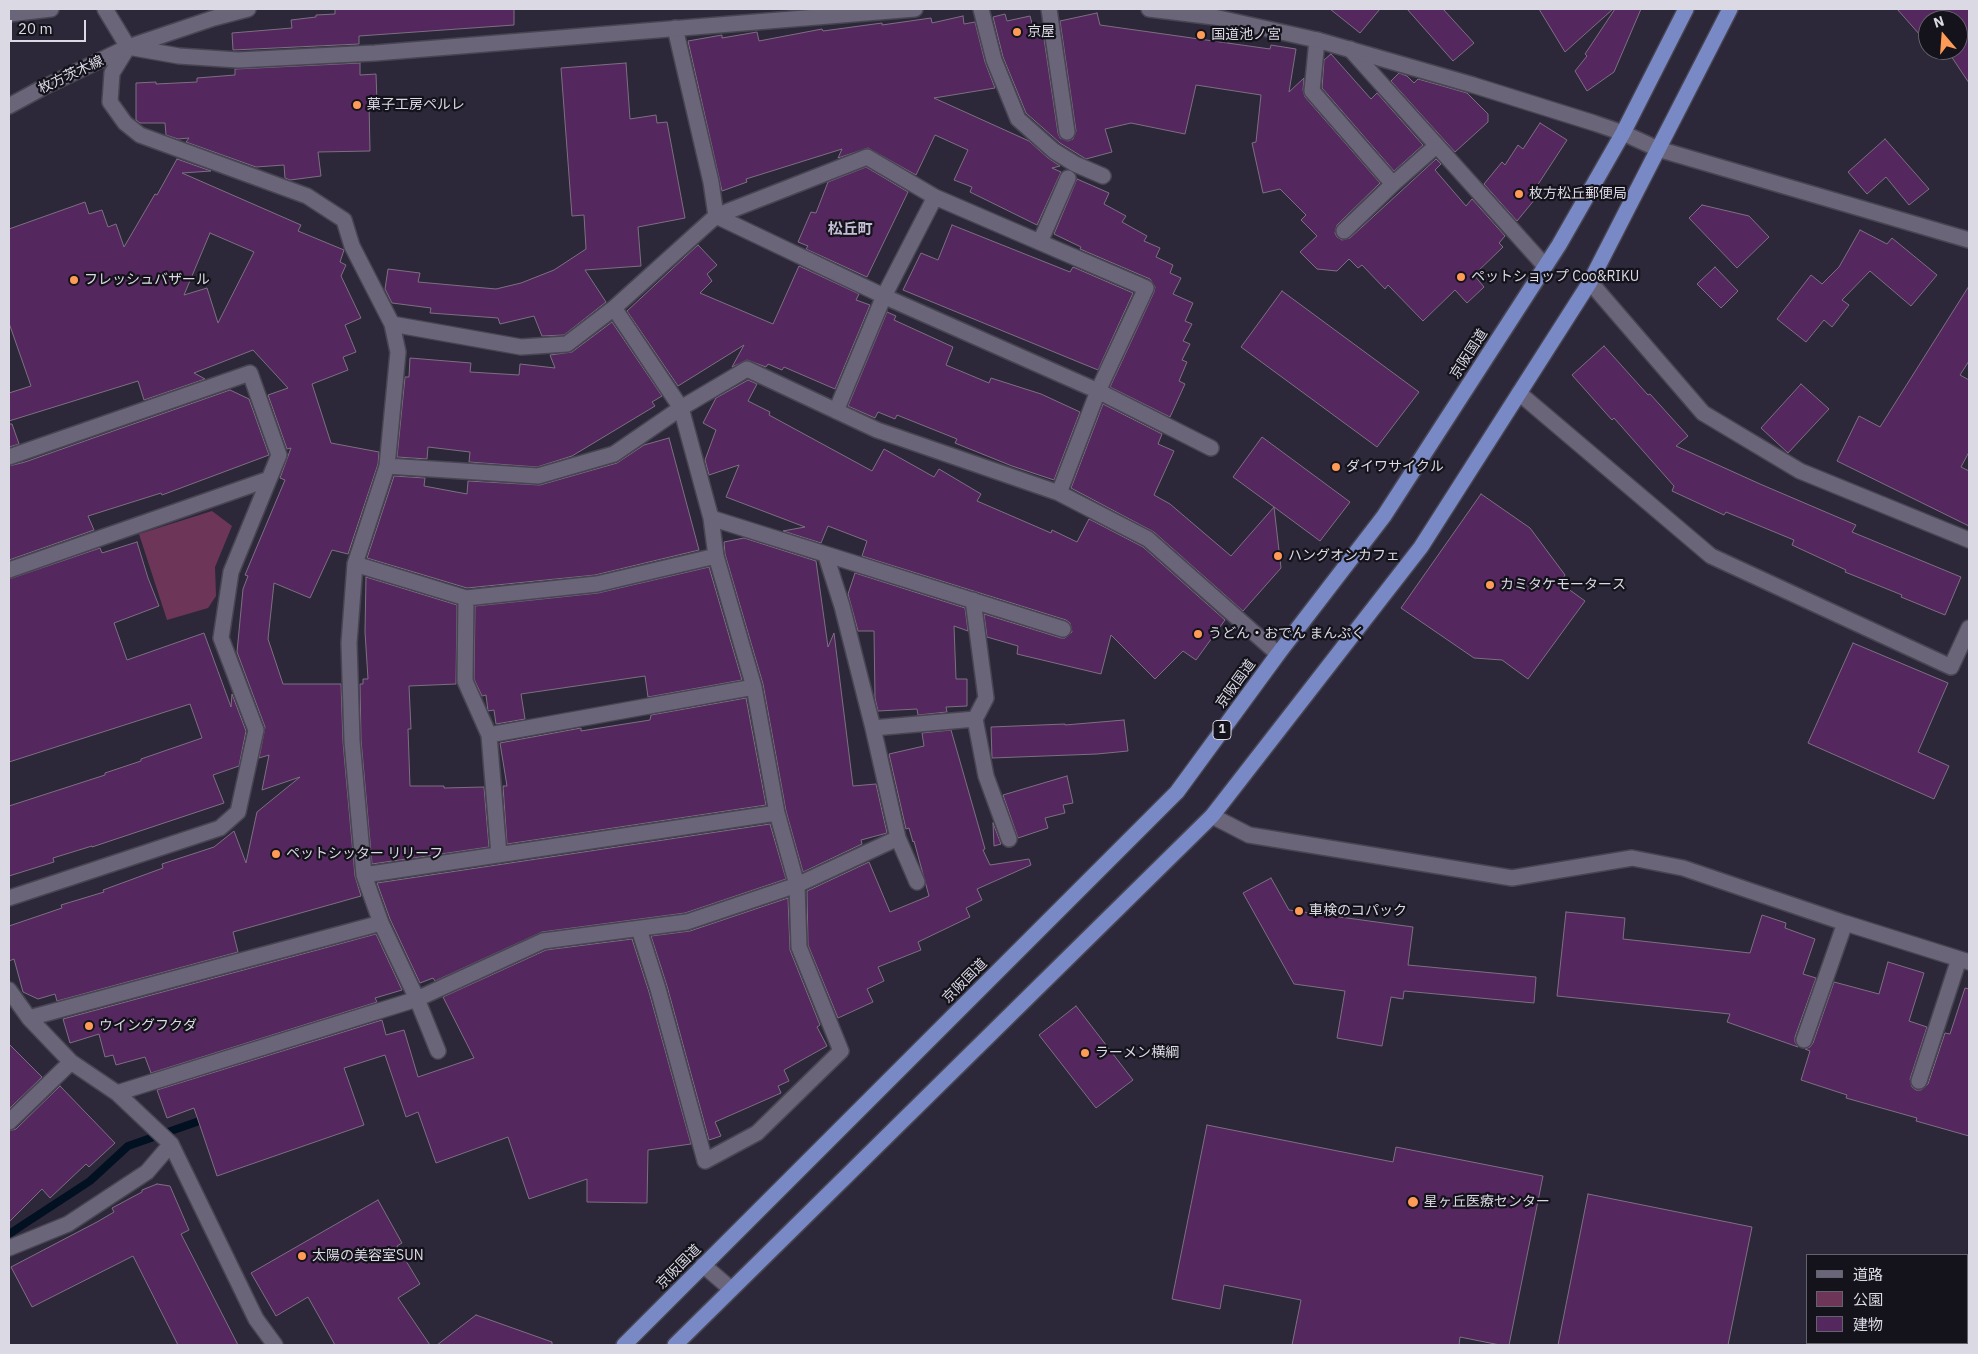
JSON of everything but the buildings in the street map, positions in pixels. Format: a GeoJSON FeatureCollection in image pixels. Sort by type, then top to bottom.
{"type":"FeatureCollection","features":[{"type":"Feature","properties":{"kind":"highway","name":"京阪国道"},"geometry":{"type":"LineString","coordinates":[[624,1345],[1177,792],[1278,654],[1384,516],[1545,266],[1623,133],[1686,9]]}},
{"type":"Feature","properties":{"kind":"highway"},"geometry":{"type":"LineString","coordinates":[[675,1345],[1212,816],[1421,547],[1590,282],[1730,9]]}},
{"type":"Feature","properties":{"kind":"street"},"geometry":{"type":"LineString","coordinates":[[9,14],[51,9]]}},
{"type":"Feature","properties":{"kind":"street"},"geometry":{"type":"LineString","coordinates":[[105,9],[128,48]]}},
{"type":"Feature","properties":{"kind":"street","name":"枚方茨木線"},"geometry":{"type":"LineString","coordinates":[[9,106],[42,88],[128,48],[214,18],[248,9]]}},
{"type":"Feature","properties":{"kind":"street"},"geometry":{"type":"LineString","coordinates":[[128,48],[179,56],[238,60],[375,53],[915,9]]}},
{"type":"Feature","properties":{"kind":"street"},"geometry":{"type":"LineString","coordinates":[[982,9],[994,60],[1018,119],[1054,151],[1075,164],[1104,176]]}},
{"type":"Feature","properties":{"kind":"street"},"geometry":{"type":"LineString","coordinates":[[1049,9],[1066,132]]}},
{"type":"Feature","properties":{"kind":"street"},"geometry":{"type":"LineString","coordinates":[[1149,9],[1214,17],[1350,49],[1474,85],[1623,133],[1658,149],[1969,240]]}},
{"type":"Feature","properties":{"kind":"street"},"geometry":{"type":"LineString","coordinates":[[675,28],[711,182],[716,216]]}},
{"type":"Feature","properties":{"kind":"street"},"geometry":{"type":"LineString","coordinates":[[1317,40],[1312,91],[1393,184]]}},
{"type":"Feature","properties":{"kind":"street"},"geometry":{"type":"LineString","coordinates":[[128,48],[112,73],[110,102],[125,123],[140,135],[306,196],[344,220],[352,246],[392,324],[398,352],[387,466],[355,564],[349,643],[352,741],[364,875],[381,923],[417,999],[438,1051]]}},
{"type":"Feature","properties":{"kind":"street"},"geometry":{"type":"LineString","coordinates":[[1350,49],[1545,266]]}},
{"type":"Feature","properties":{"kind":"street"},"geometry":{"type":"LineString","coordinates":[[1344,230],[1436,146]]}},
{"type":"Feature","properties":{"kind":"street"},"geometry":{"type":"LineString","coordinates":[[392,324],[521,347],[566,344],[614,308],[716,216],[866,157],[936,197],[1146,288],[1098,391],[1059,493]]}},
{"type":"Feature","properties":{"kind":"street"},"geometry":{"type":"LineString","coordinates":[[1040,242],[1068,178]]}},
{"type":"Feature","properties":{"kind":"street"},"geometry":{"type":"LineString","coordinates":[[836,411],[884,296],[936,197]]}},
{"type":"Feature","properties":{"kind":"street"},"geometry":{"type":"LineString","coordinates":[[716,216],[884,296],[1098,391],[1210,448]]}},
{"type":"Feature","properties":{"kind":"street"},"geometry":{"type":"LineString","coordinates":[[1590,282],[1703,413],[1800,471],[1969,540]]}},
{"type":"Feature","properties":{"kind":"street"},"geometry":{"type":"LineString","coordinates":[[614,308],[681,408],[711,518],[716,556],[754,687],[777,813],[797,885],[799,946],[841,1051],[757,1134],[705,1162],[658,990],[639,929]]}},
{"type":"Feature","properties":{"kind":"street"},"geometry":{"type":"LineString","coordinates":[[387,466],[538,476],[614,454],[681,408],[747,369],[877,430],[1059,493],[1148,539],[1278,654]]}},
{"type":"Feature","properties":{"kind":"street"},"geometry":{"type":"LineString","coordinates":[[9,457],[250,373],[279,455],[231,572],[221,638],[256,730],[238,812],[220,828],[9,898]]}},
{"type":"Feature","properties":{"kind":"street"},"geometry":{"type":"LineString","coordinates":[[1519,393],[1711,556],[1951,668],[1969,628]]}},
{"type":"Feature","properties":{"kind":"street"},"geometry":{"type":"LineString","coordinates":[[9,570],[269,479]]}},
{"type":"Feature","properties":{"kind":"street"},"geometry":{"type":"LineString","coordinates":[[711,518],[826,556],[1063,629]]}},
{"type":"Feature","properties":{"kind":"street"},"geometry":{"type":"LineString","coordinates":[[355,564],[466,598],[596,584],[716,556]]}},
{"type":"Feature","properties":{"kind":"street"},"geometry":{"type":"LineString","coordinates":[[826,556],[842,606],[873,728],[898,838],[918,882]]}},
{"type":"Feature","properties":{"kind":"street"},"geometry":{"type":"LineString","coordinates":[[466,598],[465,680],[490,735],[499,855]]}},
{"type":"Feature","properties":{"kind":"street"},"geometry":{"type":"LineString","coordinates":[[973,600],[986,698],[975,719],[986,776],[1009,839]]}},
{"type":"Feature","properties":{"kind":"street"},"geometry":{"type":"LineString","coordinates":[[490,735],[754,687]]}},
{"type":"Feature","properties":{"kind":"street"},"geometry":{"type":"LineString","coordinates":[[873,728],[975,719]]}},
{"type":"Feature","properties":{"kind":"street"},"geometry":{"type":"LineString","coordinates":[[364,875],[777,813]]}},
{"type":"Feature","properties":{"kind":"street"},"geometry":{"type":"LineString","coordinates":[[1212,816],[1249,834],[1512,878],[1632,858],[1683,868],[1964,961],[1919,1081]]}},
{"type":"Feature","properties":{"kind":"street"},"geometry":{"type":"LineString","coordinates":[[117,1093],[417,999],[543,941],[687,922],[797,885],[898,838]]}},
{"type":"Feature","properties":{"kind":"street"},"geometry":{"type":"LineString","coordinates":[[29,1018],[381,923]]}},
{"type":"Feature","properties":{"kind":"street"},"geometry":{"type":"LineString","coordinates":[[1804,1040],[1845,923]]}},
{"type":"Feature","properties":{"kind":"street"},"geometry":{"type":"LineString","coordinates":[[9,990],[29,1018],[71,1062],[117,1093],[169,1142],[256,1319],[276,1345]]}},
{"type":"Feature","properties":{"kind":"street"},"geometry":{"type":"LineString","coordinates":[[9,1122],[71,1062]]}},
{"type":"Feature","properties":{"kind":"street"},"geometry":{"type":"LineString","coordinates":[[9,1248],[68,1224],[147,1172],[169,1142]]}},
{"type":"Feature","properties":{"kind":"street"},"geometry":{"type":"LineString","coordinates":[[703,1266],[731,1289]]}},
{"type":"Feature","properties":{"kind":"green space"},"geometry":{"type":"Polygon","coordinates":[[[212,511],[232,526],[215,567],[216,596],[208,608],[167,620],[139,534],[212,511]]]}},
{"type":"Feature","properties":{"kind":"waterway"},"geometry":{"type":"LineString","coordinates":[[9,1234],[90,1181],[128,1146],[208,1118]]}},
{"type":"Feature","properties":{"kind":"place","name":"京屋"},"geometry":{"type":"Point","coordinates":[1017,32]}},
{"type":"Feature","properties":{"kind":"place","name":"国道池ノ宮"},"geometry":{"type":"Point","coordinates":[1201,35]}},
{"type":"Feature","properties":{"kind":"place","name":"菓子工房ペルレ"},"geometry":{"type":"Point","coordinates":[357,105]}},
{"type":"Feature","properties":{"kind":"place","name":"枚方松丘郵便局"},"geometry":{"type":"Point","coordinates":[1519,194]}},
{"type":"Feature","properties":{"kind":"place","name":"ペットショップ Coo&RIKU"},"geometry":{"type":"Point","coordinates":[1461,277]}},
{"type":"Feature","properties":{"kind":"place","name":"フレッシュバザール"},"geometry":{"type":"Point","coordinates":[74,280]}},
{"type":"Feature","properties":{"kind":"place","name":"ダイワサイクル"},"geometry":{"type":"Point","coordinates":[1336,467]}},
{"type":"Feature","properties":{"kind":"place","name":"ハングオンカフェ"},"geometry":{"type":"Point","coordinates":[1278,556]}},
{"type":"Feature","properties":{"kind":"place","name":"カミタケモータース"},"geometry":{"type":"Point","coordinates":[1490,585]}},
{"type":"Feature","properties":{"kind":"place","name":"うどん・おでん まんぷく"},"geometry":{"type":"Point","coordinates":[1198,634]}},
{"type":"Feature","properties":{"kind":"place","name":"ペットシッター リリーフ"},"geometry":{"type":"Point","coordinates":[276,854]}},
{"type":"Feature","properties":{"kind":"place","name":"車検のコパック"},"geometry":{"type":"Point","coordinates":[1299,911]}},
{"type":"Feature","properties":{"kind":"place","name":"ウイングフクダ"},"geometry":{"type":"Point","coordinates":[89,1026]}},
{"type":"Feature","properties":{"kind":"place","name":"ラーメン横綱"},"geometry":{"type":"Point","coordinates":[1085,1053]}},
{"type":"Feature","properties":{"kind":"place","name":"星ヶ丘医療センター"},"geometry":{"type":"Point","coordinates":[1413,1202]}},
{"type":"Feature","properties":{"kind":"place","name":"太陽の美容室SUN"},"geometry":{"type":"Point","coordinates":[302,1256]}},
{"type":"Feature","properties":{"kind":"district","name":"松丘町"},"geometry":{"type":"Point","coordinates":[850,230]}}]}
